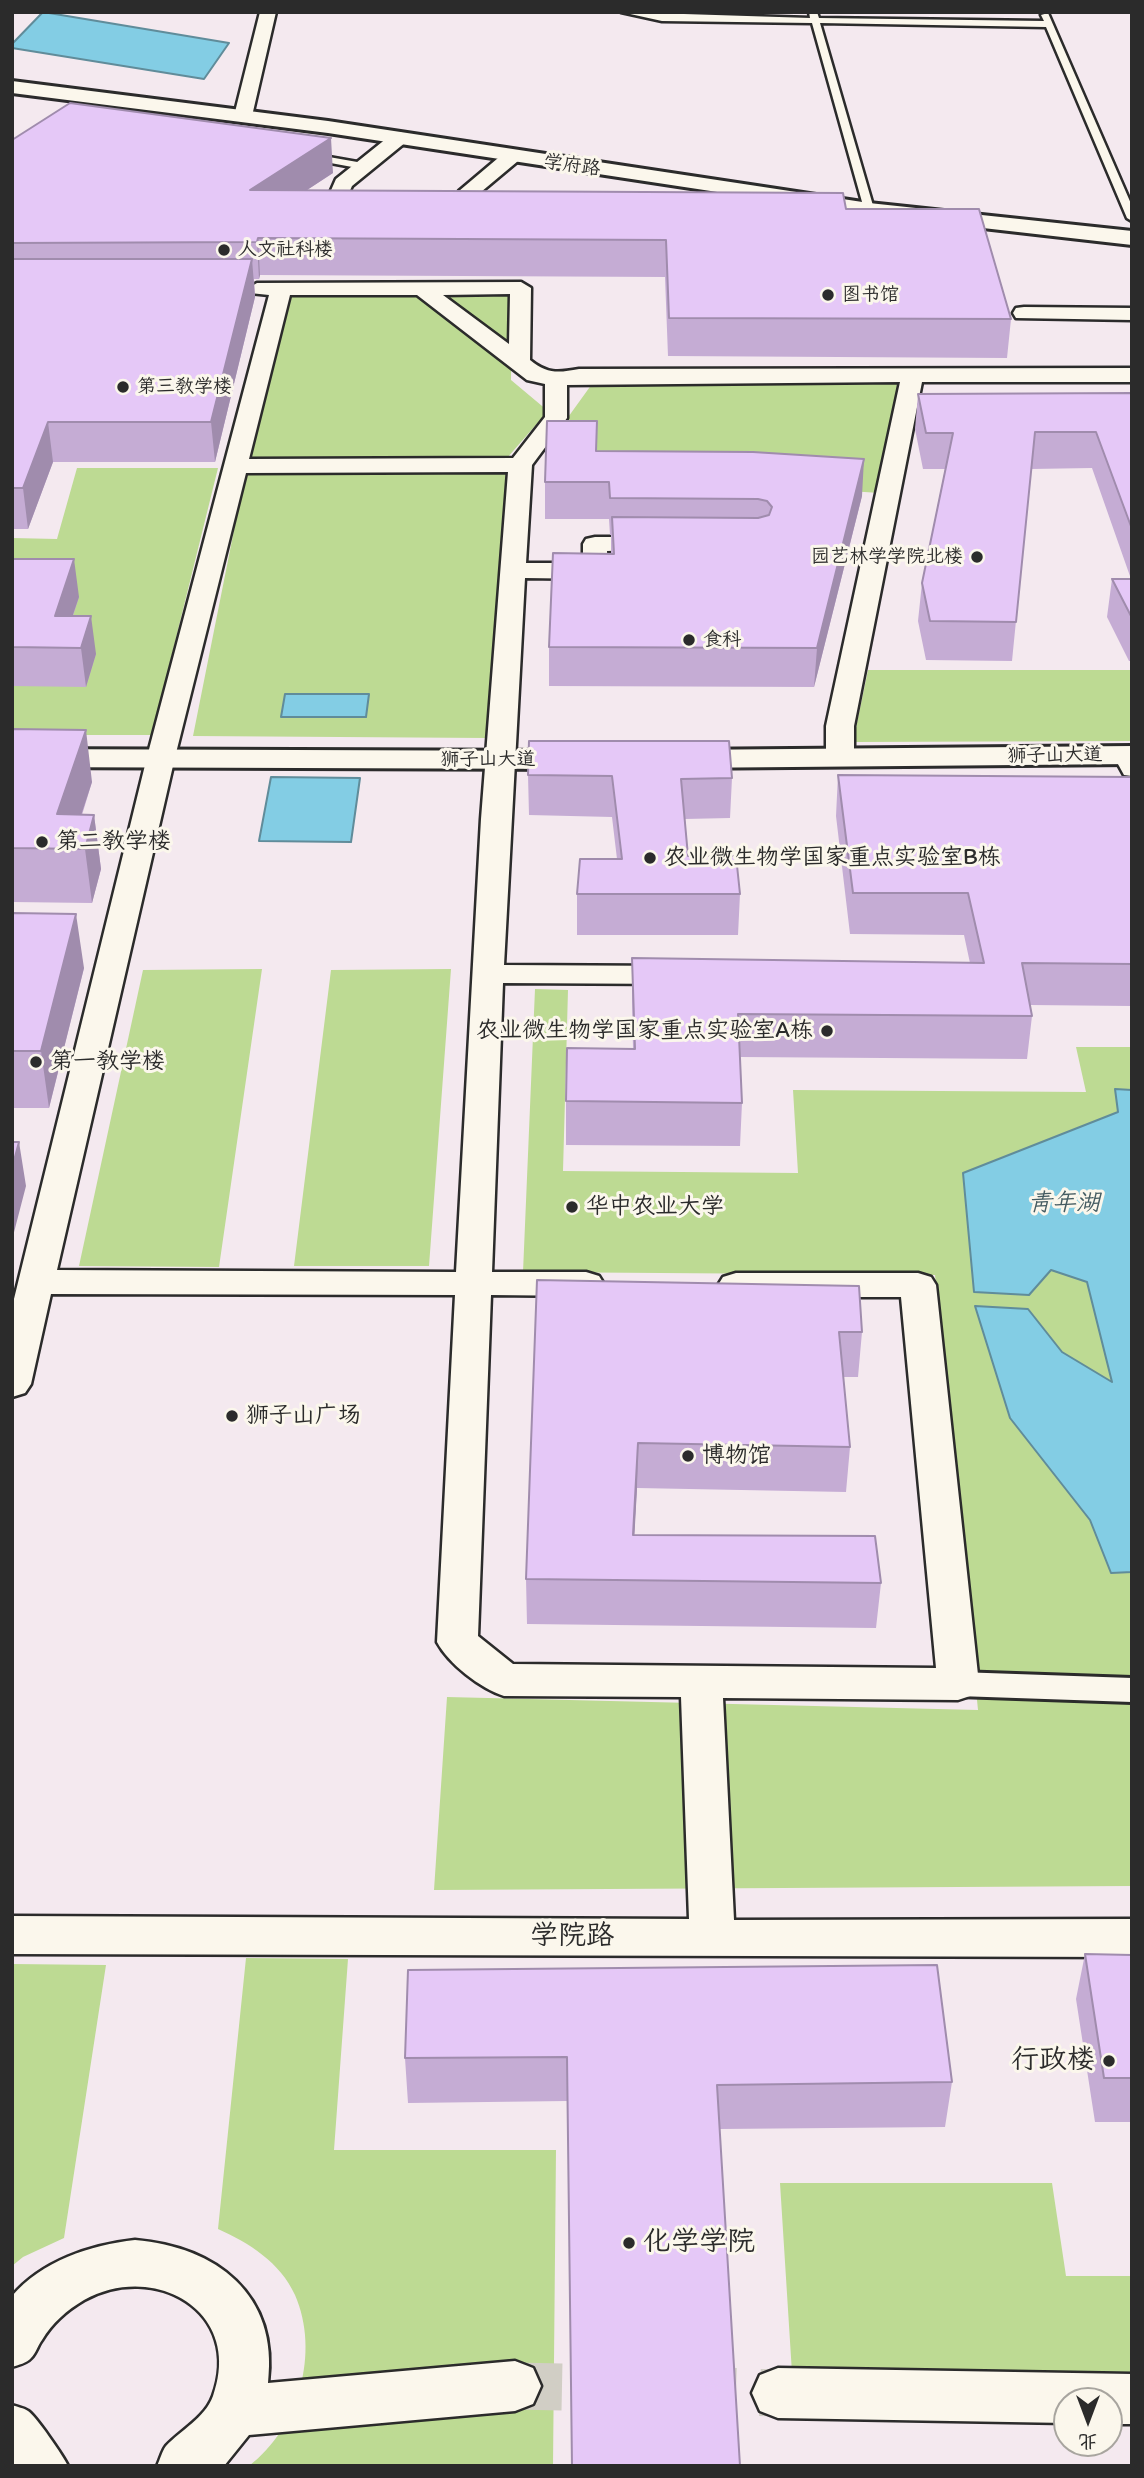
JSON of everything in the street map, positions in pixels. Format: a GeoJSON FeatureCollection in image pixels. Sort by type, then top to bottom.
{"type":"FeatureCollection","features":[{"type":"Feature","properties":{"kind":"street"},"geometry":{"type":"LineString","coordinates":[[243,116],[268,12]]}},
{"type":"Feature","properties":{"kind":"street","name":"学府路"},"geometry":{"type":"LineString","coordinates":[[12,87],[243,116],[324,131],[399,138],[869,209],[967,222],[1132,238]]}},
{"type":"Feature","properties":{"kind":"street"},"geometry":{"type":"LineString","coordinates":[[328,220],[343,183],[399,138]]}},
{"type":"Feature","properties":{"kind":"street"},"geometry":{"type":"LineString","coordinates":[[499,219],[458,219],[466,195],[511,157]]}},
{"type":"Feature","properties":{"kind":"street"},"geometry":{"type":"LineString","coordinates":[[816,221],[967,222]]}},
{"type":"Feature","properties":{"kind":"street"},"geometry":{"type":"LineString","coordinates":[[241,289],[277,302],[400,289],[522,288],[519,360]]}},
{"type":"Feature","properties":{"kind":"street"},"geometry":{"type":"LineString","coordinates":[[423,289],[519,360],[535,375],[556,380],[579,376],[1132,375]]}},
{"type":"Feature","properties":{"kind":"street"},"geometry":{"type":"LineString","coordinates":[[12,1384],[161,757],[172,726],[234,466],[277,302]]}},
{"type":"Feature","properties":{"kind":"street"},"geometry":{"type":"LineString","coordinates":[[1024,313],[1132,314]]}},
{"type":"Feature","properties":{"kind":"street"},"geometry":{"type":"LineString","coordinates":[[840,758],[840,726],[912,376]]}},
{"type":"Feature","properties":{"kind":"street"},"geometry":{"type":"LineString","coordinates":[[556,380],[556,418],[520,465],[498,760],[457,1642],[504,1680],[958,1684],[1132,1690]]}},
{"type":"Feature","properties":{"kind":"street"},"geometry":{"type":"LineString","coordinates":[[234,466],[520,465]]}},
{"type":"Feature","properties":{"kind":"street"},"geometry":{"type":"LineString","coordinates":[[513,570],[595,571],[595,544],[676,545]]}},
{"type":"Feature","properties":{"kind":"street","name":"狮子山大道"},"geometry":{"type":"LineString","coordinates":[[12,758],[614,760]]}},
{"type":"Feature","properties":{"kind":"street","name":"狮子山大道"},"geometry":{"type":"LineString","coordinates":[[654,759],[1127,761]]}},
{"type":"Feature","properties":{"kind":"street"},"geometry":{"type":"LineString","coordinates":[[487,974],[709,975]]}},
{"type":"Feature","properties":{"kind":"street"},"geometry":{"type":"LineString","coordinates":[[36,1282],[614,1284]]}},
{"type":"Feature","properties":{"kind":"street"},"geometry":{"type":"LineString","coordinates":[[697,1284],[918,1285],[958,1684]]}},
{"type":"Feature","properties":{"kind":"street"},"geometry":{"type":"LineString","coordinates":[[701,1680],[712,1938]]}},
{"type":"Feature","properties":{"kind":"street","name":"学院路"},"geometry":{"type":"LineString","coordinates":[[12,1935],[1132,1938]]}},
{"type":"Feature","properties":{"kind":"street"},"geometry":{"type":"LineString","coordinates":[[12,2343],[32,2312],[62,2284],[99,2267],[137,2261],[174,2266],[205,2282],[229,2307],[243,2339],[244,2374],[234,2411],[210,2445],[184,2466]]}},
{"type":"Feature","properties":{"kind":"street"},"geometry":{"type":"LineString","coordinates":[[234,2411],[514,2386]]}},
{"type":"Feature","properties":{"kind":"street"},"geometry":{"type":"LineString","coordinates":[[778,2393],[1132,2399]]}},
{"type":"Feature","properties":{"kind":"street"},"geometry":{"type":"LineString","coordinates":[[12,2430],[26,2453],[41,2466]]}},
{"type":"Feature","properties":{"kind":"lane"},"geometry":{"type":"LineString","coordinates":[[625,12],[662,18],[814,16],[1048,24]]}},
{"type":"Feature","properties":{"kind":"lane"},"geometry":{"type":"LineString","coordinates":[[1044,12],[1132,218]]}},
{"type":"Feature","properties":{"kind":"lane"},"geometry":{"type":"LineString","coordinates":[[814,16],[869,209]]}},
{"type":"Feature","properties":{"kind":"lane"},"geometry":{"type":"LineString","coordinates":[[77,110],[99,98]]}},
{"type":"Feature","properties":{"kind":"lane"},"geometry":{"type":"LineString","coordinates":[[294,155],[363,166]]}},
{"type":"Feature","properties":{"kind":"shaded area","name":"华中农业大学"},"geometry":{"type":"Polygon","coordinates":[[[12,12],[1132,12],[1132,2466],[12,2466],[12,12]]]}},
{"type":"Feature","properties":{"kind":"green space"},"geometry":{"type":"Polygon","coordinates":[[[289,292],[512,292],[511,380],[548,411],[507,458],[487,738],[193,736],[248,460],[289,292]]]}},
{"type":"Feature","properties":{"kind":"green space"},"geometry":{"type":"Polygon","coordinates":[[[597,377],[902,379],[880,493],[739,484],[617,452],[543,452],[597,377]]]}},
{"type":"Feature","properties":{"kind":"green space"},"geometry":{"type":"Polygon","coordinates":[[[77,468],[218,468],[152,735],[12,735],[12,538],[57,539],[77,468]]]}},
{"type":"Feature","properties":{"kind":"green space"},"geometry":{"type":"Polygon","coordinates":[[[868,670],[1132,670],[1132,741],[853,742],[868,670]]]}},
{"type":"Feature","properties":{"kind":"green space"},"geometry":{"type":"Polygon","coordinates":[[[262,969],[219,1267],[79,1266],[143,970],[262,969]]]}},
{"type":"Feature","properties":{"kind":"green space"},"geometry":{"type":"Polygon","coordinates":[[[451,969],[429,1266],[294,1266],[331,970],[451,969]]]}},
{"type":"Feature","properties":{"kind":"green space"},"geometry":{"type":"Polygon","coordinates":[[[535,989],[568,990],[563,1171],[798,1173],[793,1090],[1086,1092],[1076,1047],[1132,1047],[1132,1886],[434,1890],[447,1697],[978,1710],[935,1275],[523,1272],[535,989]]]}},
{"type":"Feature","properties":{"kind":"green space"},"geometry":{"type":"Polygon","coordinates":[[[246,1958],[348,1959],[334,2150],[556,2150],[553,2466],[249,2466],[281,2431],[292,2410],[305,2364],[305,2340],[302,2317],[289,2283],[272,2263],[252,2247],[218,2229],[246,1958]]]}},
{"type":"Feature","properties":{"kind":"green space"},"geometry":{"type":"Polygon","coordinates":[[[12,1964],[106,1965],[64,2238],[23,2257],[12,2266],[12,1964]]]}},
{"type":"Feature","properties":{"kind":"green space"},"geometry":{"type":"Polygon","coordinates":[[[780,2183],[1052,2183],[1066,2276],[1132,2276],[1132,2374],[792,2373],[780,2183]]]}},
{"type":"Feature","properties":{"kind":"water"},"geometry":{"type":"Polygon","coordinates":[[[43,12],[229,43],[204,79],[12,48],[12,44],[43,12]]]}},
{"type":"Feature","properties":{"kind":"water"},"geometry":{"type":"Polygon","coordinates":[[[285,694],[369,694],[366,717],[281,717],[285,694]]]}},
{"type":"Feature","properties":{"kind":"water"},"geometry":{"type":"Polygon","coordinates":[[[271,777],[360,778],[351,842],[259,841],[271,777]]]}},
{"type":"Feature","properties":{"kind":"water","name":"青年湖"},"geometry":{"type":"Polygon","coordinates":[[[1115,1089],[1132,1090],[1132,1572],[1111,1573],[1090,1520],[1010,1418],[975,1306],[1028,1309],[1062,1352],[1112,1382],[1087,1282],[1051,1270],[1029,1295],[974,1292],[963,1173],[1118,1112],[1115,1089]]]}},
{"type":"Feature","properties":{"kind":"building"},"geometry":{"type":"Polygon","coordinates":[[[70,103],[331,138],[250,190],[843,193],[846,209],[979,209],[1011,319],[669,318],[666,240],[258,238],[257,242],[12,243],[12,140],[70,103]]]}},
{"type":"Feature","properties":{"kind":"building"},"geometry":{"type":"Polygon","coordinates":[[[12,259],[252,259],[211,422],[48,422],[23,488],[12,488],[12,259]]]}},
{"type":"Feature","properties":{"kind":"building"},"geometry":{"type":"Polygon","coordinates":[[[1132,393],[1132,529],[1096,432],[1035,432],[1016,622],[930,621],[922,583],[953,433],[926,433],[918,394],[1132,393]]]}},
{"type":"Feature","properties":{"kind":"building"},"geometry":{"type":"Polygon","coordinates":[[[547,421],[597,421],[596,451],[753,452],[864,459],[817,648],[549,647],[553,553],[614,554],[612,517],[758,518],[769,515],[772,507],[767,501],[758,499],[610,498],[609,482],[545,482],[547,421]]]}},
{"type":"Feature","properties":{"kind":"building"},"geometry":{"type":"Polygon","coordinates":[[[12,559],[74,559],[55,616],[91,616],[81,648],[12,647],[12,559]]]}},
{"type":"Feature","properties":{"kind":"building"},"geometry":{"type":"Polygon","coordinates":[[[1112,579],[1132,579],[1132,618],[1112,579]]]}},
{"type":"Feature","properties":{"kind":"building"},"geometry":{"type":"Polygon","coordinates":[[[12,729],[86,730],[57,814],[94,815],[85,849],[12,848],[12,729]]]}},
{"type":"Feature","properties":{"kind":"building"},"geometry":{"type":"Polygon","coordinates":[[[529,741],[729,741],[732,778],[681,779],[688,856],[736,856],[740,894],[577,894],[580,859],[622,859],[612,776],[528,775],[529,741]]]}},
{"type":"Feature","properties":{"kind":"building"},"geometry":{"type":"Polygon","coordinates":[[[838,775],[1132,777],[1132,964],[1022,963],[1032,1016],[738,1014],[742,1103],[566,1101],[567,1048],[635,1049],[632,958],[984,963],[968,893],[853,893],[838,775]]]}},
{"type":"Feature","properties":{"kind":"building"},"geometry":{"type":"Polygon","coordinates":[[[12,913],[76,914],[41,1051],[12,1051],[12,913]]]}},
{"type":"Feature","properties":{"kind":"building"},"geometry":{"type":"Polygon","coordinates":[[[12,1142],[19,1142],[12,1168],[12,1142]]]}},
{"type":"Feature","properties":{"kind":"building"},"geometry":{"type":"Polygon","coordinates":[[[537,1280],[859,1286],[862,1332],[839,1332],[850,1447],[638,1443],[633,1535],[875,1536],[881,1583],[526,1579],[537,1280]]]}},
{"type":"Feature","properties":{"kind":"building"},"geometry":{"type":"Polygon","coordinates":[[[1085,1954],[1132,1955],[1132,2078],[1104,2078],[1085,1954]]]}},
{"type":"Feature","properties":{"kind":"building"},"geometry":{"type":"Polygon","coordinates":[[[937,1965],[952,2082],[717,2085],[740,2466],[572,2466],[567,2057],[405,2058],[408,1970],[937,1965]]]}},
{"type":"Feature","properties":{"kind":"tunnel"},"geometry":{"type":"LineString","coordinates":[[515,2386],[616,2388]]}},
{"type":"Feature","properties":{"kind":"tunnel"},"geometry":{"type":"LineString","coordinates":[[689,2390],[778,2393]]}},
{"type":"Feature","properties":{"kind":"place","name":"人文社科楼"},"geometry":{"type":"Point","coordinates":[224,250]}},
{"type":"Feature","properties":{"kind":"place","name":"图书馆"},"geometry":{"type":"Point","coordinates":[828,295]}},
{"type":"Feature","properties":{"kind":"place","name":"第三教学楼"},"geometry":{"type":"Point","coordinates":[123,387]}},
{"type":"Feature","properties":{"kind":"place","name":"园艺林学学院北楼"},"geometry":{"type":"Point","coordinates":[977,557]}},
{"type":"Feature","properties":{"kind":"place","name":"食科"},"geometry":{"type":"Point","coordinates":[689,640]}},
{"type":"Feature","properties":{"kind":"place","name":"第二教学楼"},"geometry":{"type":"Point","coordinates":[42,842]}},
{"type":"Feature","properties":{"kind":"place","name":"农业微生物学国家重点实验室B栋"},"geometry":{"type":"Point","coordinates":[650,858]}},
{"type":"Feature","properties":{"kind":"place","name":"农业微生物学国家重点实验室A栋"},"geometry":{"type":"Point","coordinates":[827,1031]}},
{"type":"Feature","properties":{"kind":"place","name":"第一教学楼"},"geometry":{"type":"Point","coordinates":[36,1062]}},
{"type":"Feature","properties":{"kind":"place","name":"华中农业大学"},"geometry":{"type":"Point","coordinates":[572,1207]}},
{"type":"Feature","properties":{"kind":"place","name":"狮子山广场"},"geometry":{"type":"Point","coordinates":[232,1416]}},
{"type":"Feature","properties":{"kind":"place","name":"博物馆"},"geometry":{"type":"Point","coordinates":[688,1456]}},
{"type":"Feature","properties":{"kind":"place","name":"行政楼"},"geometry":{"type":"Point","coordinates":[1109,2061]}},
{"type":"Feature","properties":{"kind":"place","name":"化学学院"},"geometry":{"type":"Point","coordinates":[629,2243]}}]}
